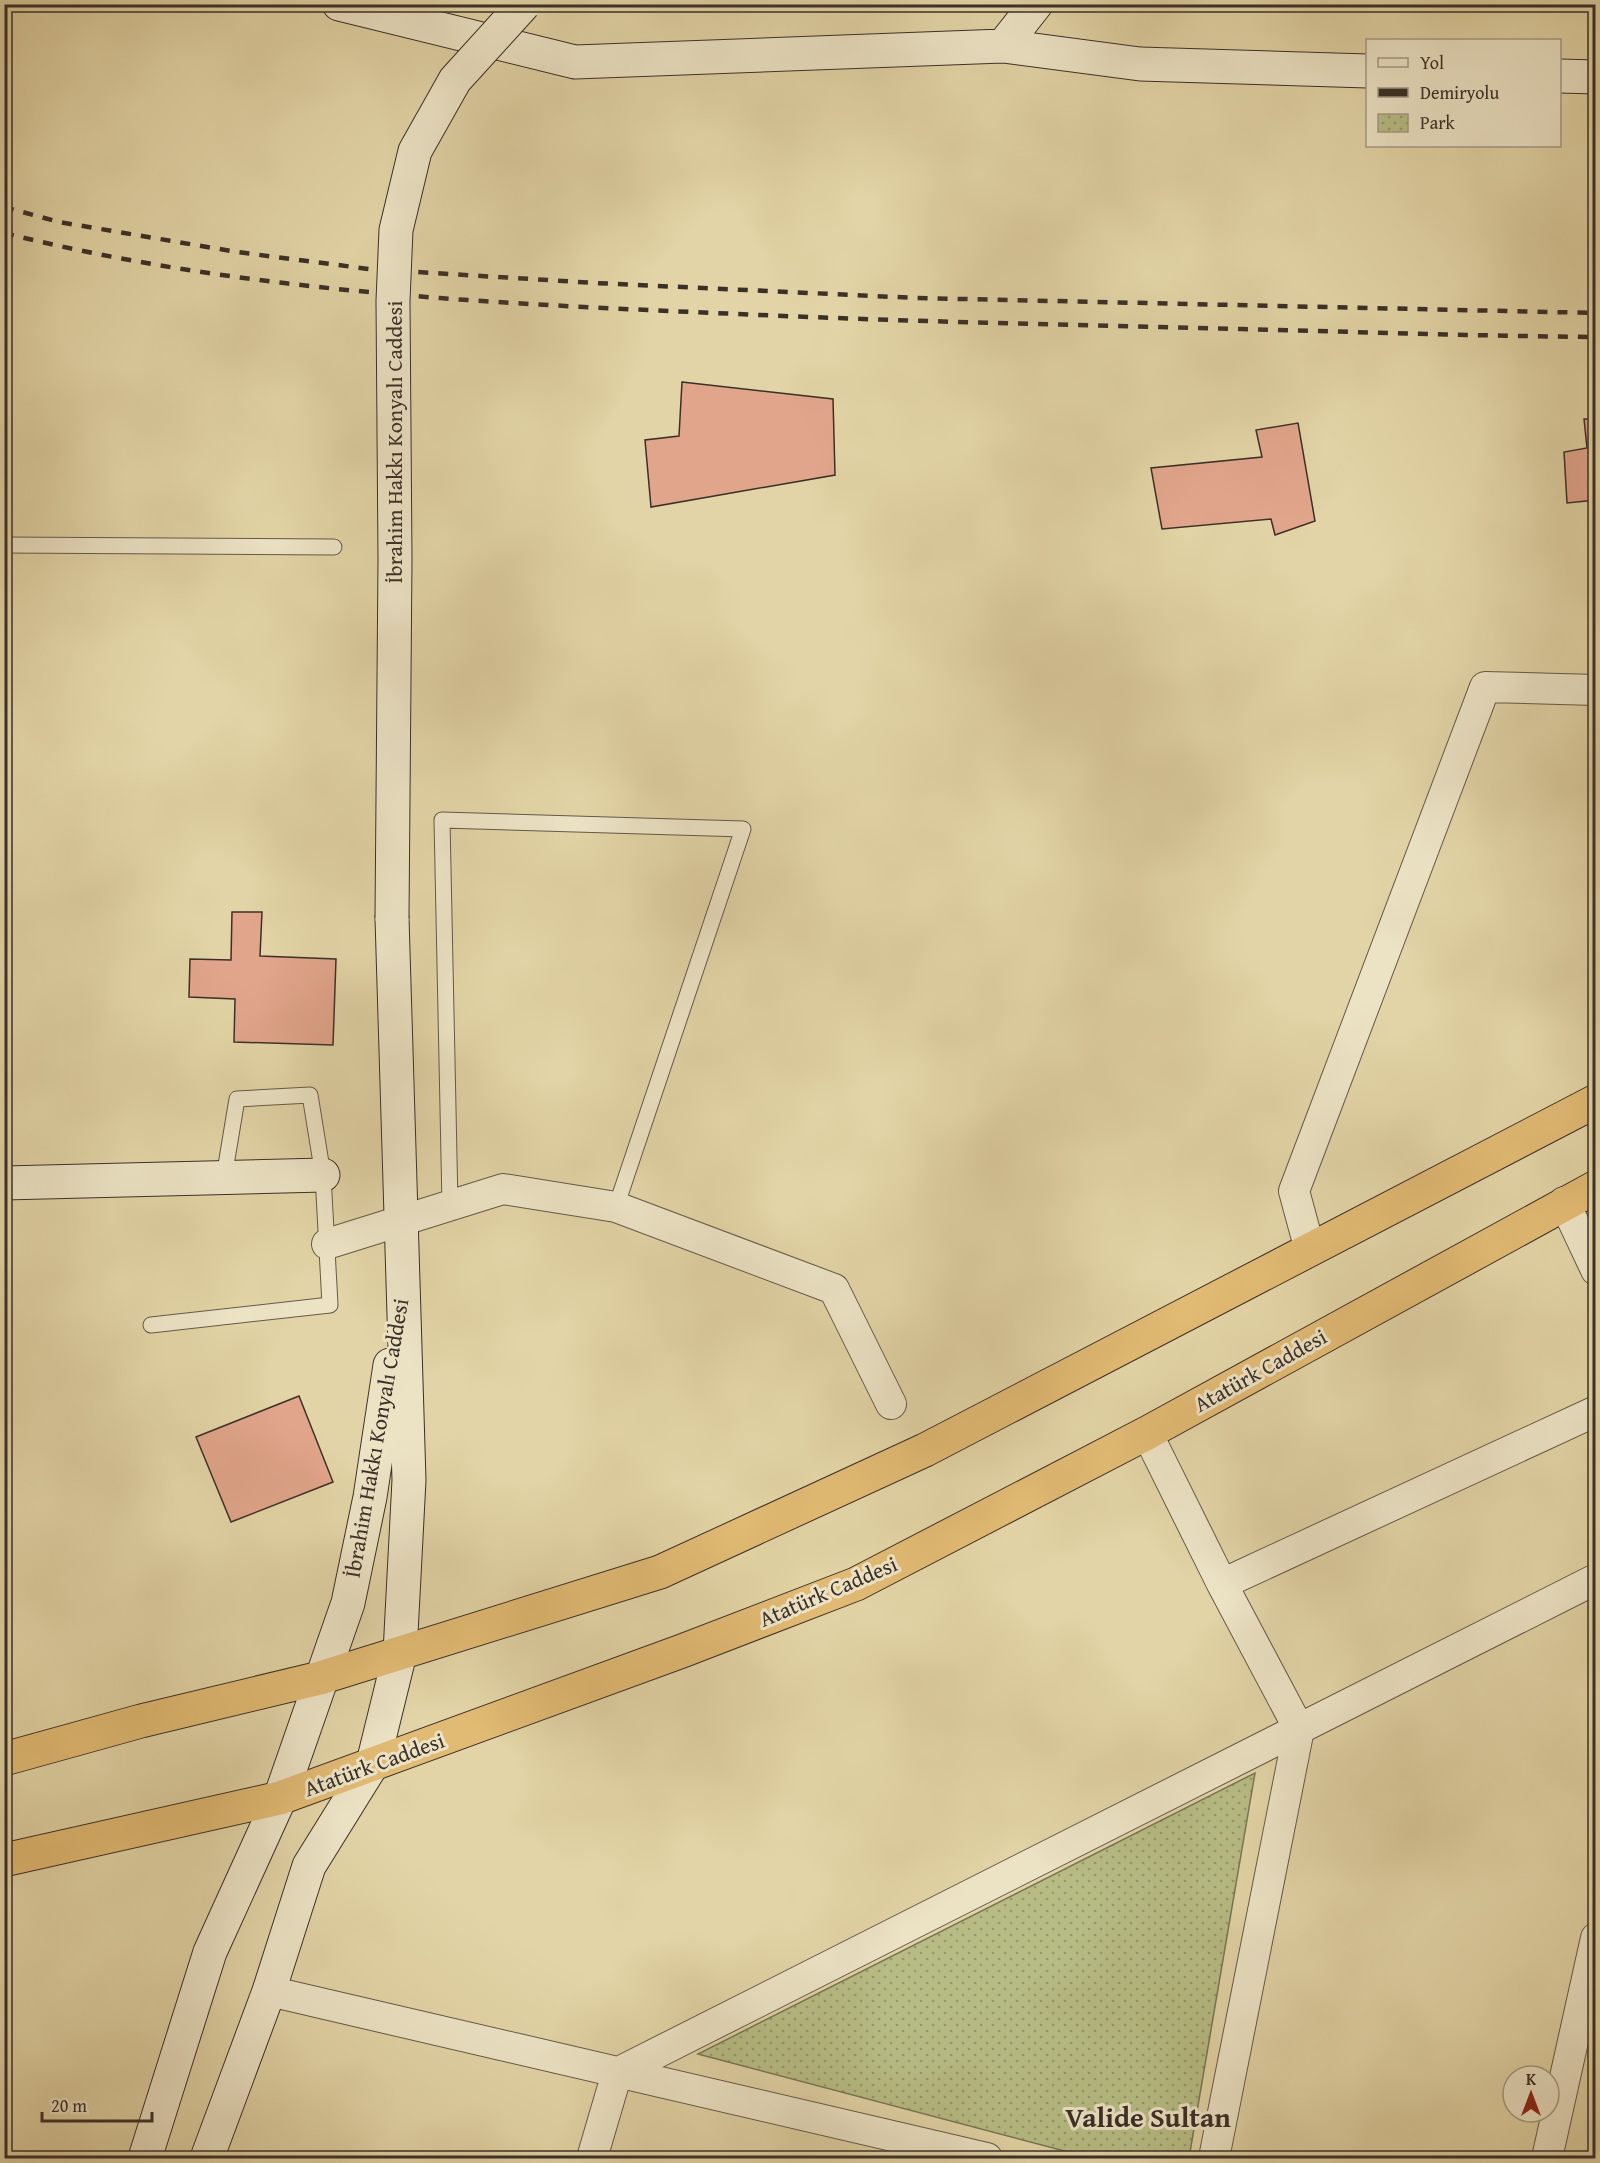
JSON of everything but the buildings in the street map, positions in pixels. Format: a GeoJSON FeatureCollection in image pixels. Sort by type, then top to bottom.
{"type":"FeatureCollection","features":[{"type":"Feature","properties":{"kind":"highway"},"geometry":{"type":"LineString","coordinates":[[4,1759],[141,1721],[320,1678],[660,1572],[925,1450],[1596,1101]]}},
{"type":"Feature","properties":{"kind":"highway","name":"Atatürk Caddesi"},"geometry":{"type":"LineString","coordinates":[[4,1860],[280,1798],[681,1651],[856,1584],[1147,1433],[1564,1202],[1596,1187]]}},
{"type":"Feature","properties":{"kind":"main road"},"geometry":{"type":"LineString","coordinates":[[339,4],[575,62],[1003,46],[1140,64],[1366,70]]}},
{"type":"Feature","properties":{"kind":"main road","name":"İbrahim Hakkı Konyalı Caddesi"},"geometry":{"type":"LineString","coordinates":[[207,2158],[269,1991],[309,1866],[373,1763],[400,1653],[408,1480],[392,918],[395,571],[393,301],[396,230],[415,151],[432,120],[455,80],[524,4]]}},
{"type":"Feature","properties":{"kind":"main road"},"geometry":{"type":"LineString","coordinates":[[1003,46],[1036,4]]}},
{"type":"Feature","properties":{"kind":"main road"},"geometry":{"type":"LineString","coordinates":[[1561,76],[1596,77]]}},
{"type":"Feature","properties":{"kind":"main road"},"geometry":{"type":"LineString","coordinates":[[4,1183],[323,1175]]}},
{"type":"Feature","properties":{"kind":"main road","name":"İbrahim Hakkı Konyalı Caddesi"},"geometry":{"type":"LineString","coordinates":[[145,2158],[210,1952],[280,1798],[348,1603],[370,1497],[404,1277]]}},
{"type":"Feature","properties":{"kind":"street"},"geometry":{"type":"LineString","coordinates":[[1310,1250],[1294,1191],[1485,687],[1596,690]]}},
{"type":"Feature","properties":{"kind":"street"},"geometry":{"type":"LineString","coordinates":[[327,1244],[503,1189],[616,1207],[834,1289],[891,1404]]}},
{"type":"Feature","properties":{"kind":"street"},"geometry":{"type":"LineString","coordinates":[[1564,1202],[1596,1270]]}},
{"type":"Feature","properties":{"kind":"street"},"geometry":{"type":"LineString","coordinates":[[1222,1584],[1596,1411]]}},
{"type":"Feature","properties":{"kind":"street"},"geometry":{"type":"LineString","coordinates":[[1147,1433],[1222,1584],[1299,1729],[1214,2158]]}},
{"type":"Feature","properties":{"kind":"street"},"geometry":{"type":"LineString","coordinates":[[592,2158],[617,2073],[1596,1579]]}},
{"type":"Feature","properties":{"kind":"street"},"geometry":{"type":"LineString","coordinates":[[1547,2158],[1596,1938]]}},
{"type":"Feature","properties":{"kind":"street"},"geometry":{"type":"LineString","coordinates":[[269,1991],[987,2158]]}},
{"type":"Feature","properties":{"kind":"lane"},"geometry":{"type":"LineString","coordinates":[[4,545],[334,547]]}},
{"type":"Feature","properties":{"kind":"lane"},"geometry":{"type":"LineString","coordinates":[[450,1205],[442,820],[743,830],[616,1207]]}},
{"type":"Feature","properties":{"kind":"lane"},"geometry":{"type":"LineString","coordinates":[[151,1325],[330,1305],[323,1175],[310,1095],[237,1099],[224,1178]]}},
{"type":"Feature","properties":{"kind":"green space"},"geometry":{"type":"Polygon","coordinates":[[[1255,1773],[1189,2158],[1091,2158],[698,2054],[1255,1773]]]}},
{"type":"Feature","properties":{"kind":"railway"},"geometry":{"type":"LineString","coordinates":[[4,207],[59,222],[237,252],[369,269],[595,283],[917,298],[1596,313]]}},
{"type":"Feature","properties":{"kind":"railway"},"geometry":{"type":"LineString","coordinates":[[4,233],[97,254],[191,270],[286,283],[476,301],[881,320],[1596,337]]}},
{"type":"Feature","properties":{"kind":"district","name":"Valide Sultan"},"geometry":{"type":"Point","coordinates":[1148,2116]}}]}
